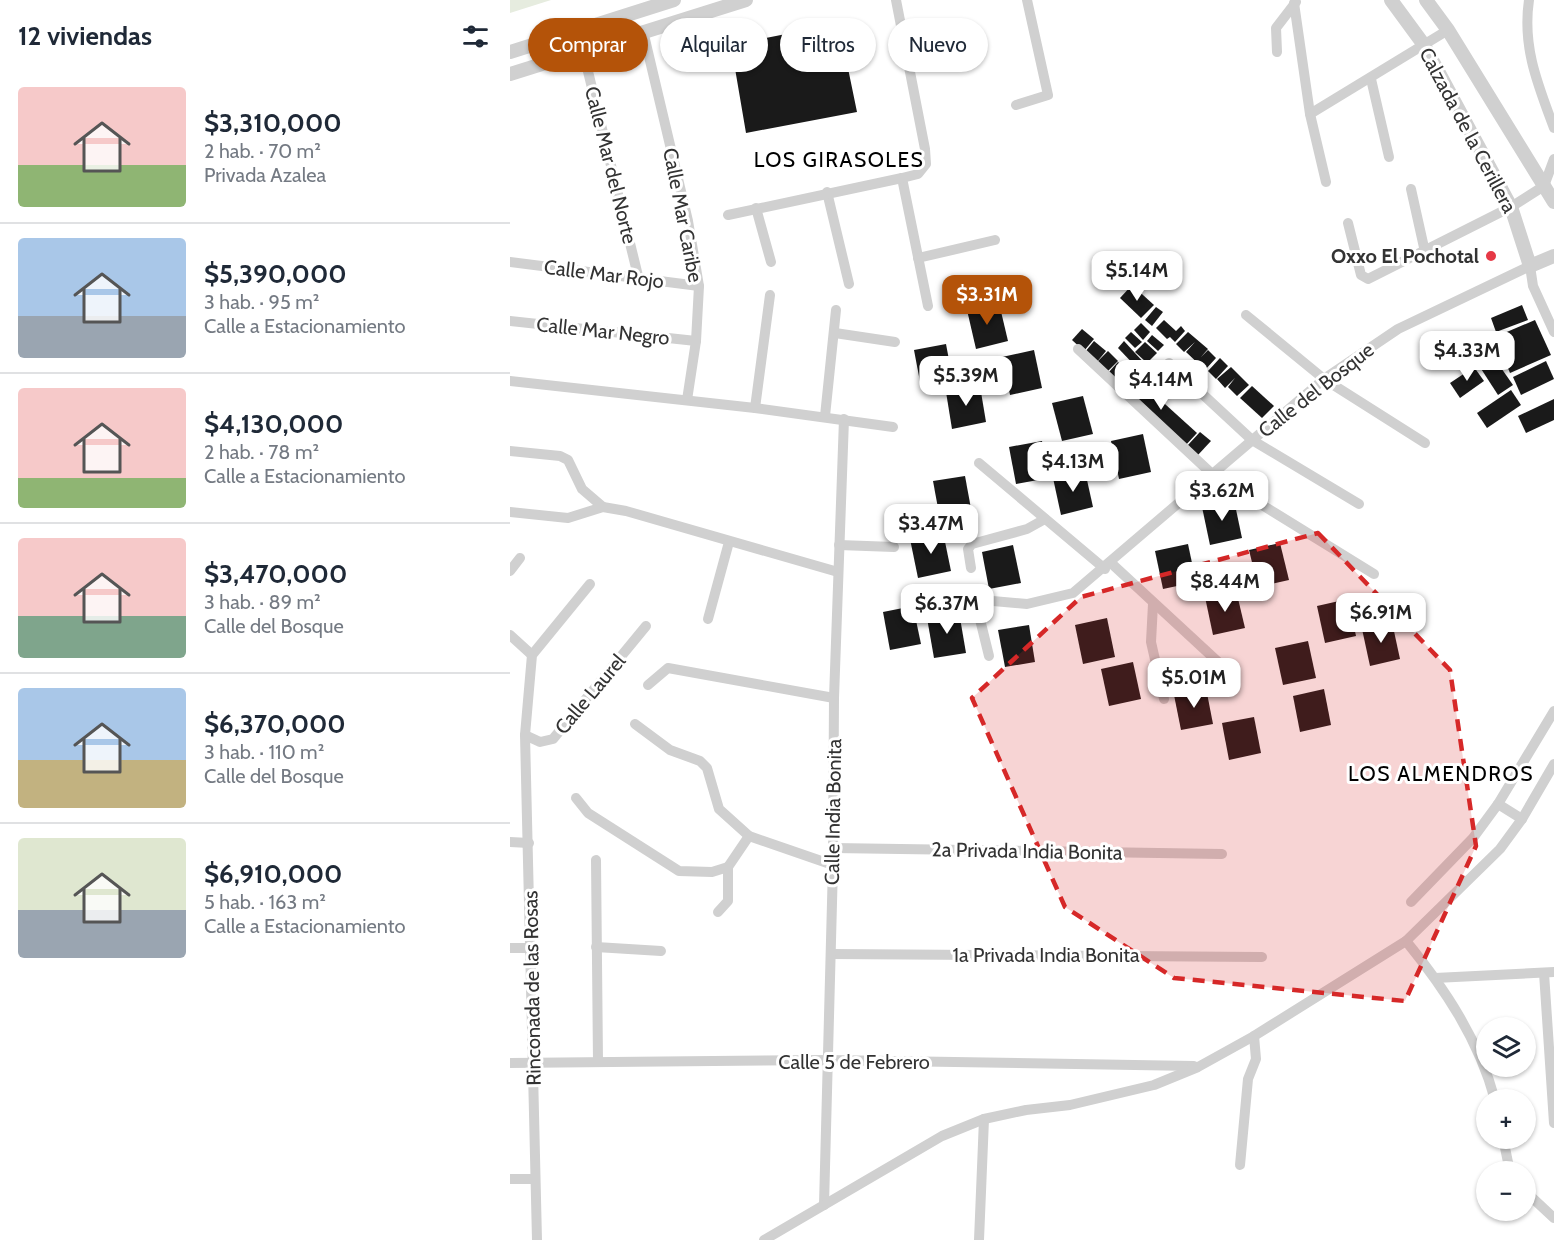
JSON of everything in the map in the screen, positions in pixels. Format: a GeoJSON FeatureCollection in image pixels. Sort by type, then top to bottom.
{"type":"FeatureCollection","features":[{"type":"Feature","properties":{"kind":"street"},"geometry":{"type":"LineString","coordinates":[[510,52],[674,0]]}},
{"type":"Feature","properties":{"kind":"street"},"geometry":{"type":"LineString","coordinates":[[648,30],[746,0]]}},
{"type":"Feature","properties":{"kind":"street"},"geometry":{"type":"LineString","coordinates":[[728,215],[918,174],[926,164],[896,0]]}},
{"type":"Feature","properties":{"kind":"street"},"geometry":{"type":"LineString","coordinates":[[1016,105],[1048,95],[1027,0]]}},
{"type":"Feature","properties":{"kind":"street","name":"Calzada de la Cerillera"},"geometry":{"type":"LineString","coordinates":[[1391,0],[1424,45],[1511,207],[1530,266]]}},
{"type":"Feature","properties":{"kind":"street","name":"Calzada de la Cerillera"},"geometry":{"type":"LineString","coordinates":[[1426,0],[1448,30],[1554,202]]}},
{"type":"Feature","properties":{"kind":"street"},"geometry":{"type":"LineString","coordinates":[[1529,0],[1527,43],[1532,69],[1554,128]]}},
{"type":"Feature","properties":{"kind":"street"},"geometry":{"type":"LineString","coordinates":[[1277,52],[1276,28],[1296,2]]}},
{"type":"Feature","properties":{"kind":"street"},"geometry":{"type":"LineString","coordinates":[[1296,2],[1310,114],[1326,182]]}},
{"type":"Feature","properties":{"kind":"street"},"geometry":{"type":"LineString","coordinates":[[1310,114],[1371,79],[1448,30]]}},
{"type":"Feature","properties":{"kind":"street","name":"Calle Mar Caribe"},"geometry":{"type":"LineString","coordinates":[[648,53],[688,220],[699,286],[696,341],[687,400]]}},
{"type":"Feature","properties":{"kind":"street"},"geometry":{"type":"LineString","coordinates":[[510,74],[528,68]]}},
{"type":"Feature","properties":{"kind":"street","name":"Calle Mar del Norte"},"geometry":{"type":"LineString","coordinates":[[588,72],[639,280]]}},
{"type":"Feature","properties":{"kind":"street"},"geometry":{"type":"LineString","coordinates":[[1371,79],[1389,157]]}},
{"type":"Feature","properties":{"kind":"street"},"geometry":{"type":"LineString","coordinates":[[1348,223],[1361,274],[1368,279],[1511,207],[1544,186],[1554,159]]}},
{"type":"Feature","properties":{"kind":"street"},"geometry":{"type":"LineString","coordinates":[[902,178],[928,306]]}},
{"type":"Feature","properties":{"kind":"street"},"geometry":{"type":"LineString","coordinates":[[1411,189],[1425,252]]}},
{"type":"Feature","properties":{"kind":"street"},"geometry":{"type":"LineString","coordinates":[[827,192],[849,284]]}},
{"type":"Feature","properties":{"kind":"street"},"geometry":{"type":"LineString","coordinates":[[756,208],[771,262]]}},
{"type":"Feature","properties":{"kind":"street"},"geometry":{"type":"LineString","coordinates":[[918,258],[995,240]]}},
{"type":"Feature","properties":{"kind":"street","name":"Calle del Bosque"},"geometry":{"type":"LineString","coordinates":[[937,596],[1028,604],[1073,593],[1108,566],[1324,379],[1398,329],[1554,256]]}},
{"type":"Feature","properties":{"kind":"street","name":"Calle Mar Rojo"},"geometry":{"type":"LineString","coordinates":[[510,262],[699,286]]}},
{"type":"Feature","properties":{"kind":"street"},"geometry":{"type":"LineString","coordinates":[[1530,266],[1533,286],[1554,332]]}},
{"type":"Feature","properties":{"kind":"street"},"geometry":{"type":"LineString","coordinates":[[755,408],[770,295]]}},
{"type":"Feature","properties":{"kind":"street"},"geometry":{"type":"LineString","coordinates":[[825,416],[837,310]]}},
{"type":"Feature","properties":{"kind":"street"},"geometry":{"type":"LineString","coordinates":[[1246,315],[1324,379],[1425,443]]}},
{"type":"Feature","properties":{"kind":"street","name":"Calle Mar Negro"},"geometry":{"type":"LineString","coordinates":[[510,321],[696,341]]}},
{"type":"Feature","properties":{"kind":"street"},"geometry":{"type":"LineString","coordinates":[[835,333],[895,342]]}},
{"type":"Feature","properties":{"kind":"street"},"geometry":{"type":"LineString","coordinates":[[1078,349],[1212,474],[1374,574]]}},
{"type":"Feature","properties":{"kind":"street"},"geometry":{"type":"LineString","coordinates":[[1169,363],[1252,440],[1359,504]]}},
{"type":"Feature","properties":{"kind":"street"},"geometry":{"type":"LineString","coordinates":[[510,381],[825,416],[893,427]]}},
{"type":"Feature","properties":{"kind":"street","name":"Calle India Bonita"},"geometry":{"type":"LineString","coordinates":[[824,1205],[831,954],[834,698],[844,419]]}},
{"type":"Feature","properties":{"kind":"street"},"geometry":{"type":"LineString","coordinates":[[510,451],[560,456],[568,460],[582,489],[603,507]]}},
{"type":"Feature","properties":{"kind":"street"},"geometry":{"type":"LineString","coordinates":[[979,463],[1045,519],[1108,566],[1230,672]]}},
{"type":"Feature","properties":{"kind":"street"},"geometry":{"type":"LineString","coordinates":[[510,512],[568,518],[603,507],[626,511],[838,572]]}},
{"type":"Feature","properties":{"kind":"street"},"geometry":{"type":"LineString","coordinates":[[970,568],[968,549],[978,540],[1028,529],[1045,519]]}},
{"type":"Feature","properties":{"kind":"street"},"geometry":{"type":"LineString","coordinates":[[708,619],[729,542]]}},
{"type":"Feature","properties":{"kind":"street"},"geometry":{"type":"LineString","coordinates":[[839,545],[894,547]]}},
{"type":"Feature","properties":{"kind":"street"},"geometry":{"type":"LineString","coordinates":[[510,571],[520,558]]}},
{"type":"Feature","properties":{"kind":"street"},"geometry":{"type":"LineString","coordinates":[[510,635],[532,655],[590,584]]}},
{"type":"Feature","properties":{"kind":"street"},"geometry":{"type":"LineString","coordinates":[[975,599],[989,656]]}},
{"type":"Feature","properties":{"kind":"street"},"geometry":{"type":"LineString","coordinates":[[1153,604],[1151,642],[1164,699]]}},
{"type":"Feature","properties":{"kind":"street","name":"Calle Laurel"},"geometry":{"type":"LineString","coordinates":[[525,735],[540,742],[554,739],[646,626]]}},
{"type":"Feature","properties":{"kind":"street","name":"Rinconada de las Rosas"},"geometry":{"type":"LineString","coordinates":[[532,655],[525,735],[532,948],[537,1240]]}},
{"type":"Feature","properties":{"kind":"street"},"geometry":{"type":"LineString","coordinates":[[648,685],[668,668],[834,698]]}},
{"type":"Feature","properties":{"kind":"street"},"geometry":{"type":"LineString","coordinates":[[1411,902],[1473,838],[1498,804],[1554,711]]}},
{"type":"Feature","properties":{"kind":"street"},"geometry":{"type":"LineString","coordinates":[[635,724],[670,750],[700,761],[707,768],[718,809],[749,836],[832,865]]}},
{"type":"Feature","properties":{"kind":"street"},"geometry":{"type":"LineString","coordinates":[[764,1240],[942,1136],[984,1119],[1070,1105],[1155,1085],[1198,1066],[1254,1036],[1406,941],[1500,849],[1522,819],[1554,764]]}},
{"type":"Feature","properties":{"kind":"street"},"geometry":{"type":"LineString","coordinates":[[576,798],[588,813],[679,871],[712,872],[728,867]]}},
{"type":"Feature","properties":{"kind":"street"},"geometry":{"type":"LineString","coordinates":[[1498,804],[1522,819]]}},
{"type":"Feature","properties":{"kind":"street"},"geometry":{"type":"LineString","coordinates":[[718,912],[728,901],[728,867],[749,836]]}},
{"type":"Feature","properties":{"kind":"street"},"geometry":{"type":"LineString","coordinates":[[510,842],[529,843]]}},
{"type":"Feature","properties":{"kind":"street","name":"2a Privada India Bonita"},"geometry":{"type":"LineString","coordinates":[[832,848],[1222,854]]}},
{"type":"Feature","properties":{"kind":"street"},"geometry":{"type":"LineString","coordinates":[[596,860],[598,1062]]}},
{"type":"Feature","properties":{"kind":"street"},"geometry":{"type":"LineString","coordinates":[[1406,941],[1436,978],[1466,1027],[1492,1089]]}},
{"type":"Feature","properties":{"kind":"street"},"geometry":{"type":"LineString","coordinates":[[596,947],[661,951]]}},
{"type":"Feature","properties":{"kind":"street"},"geometry":{"type":"LineString","coordinates":[[510,948],[532,948]]}},
{"type":"Feature","properties":{"kind":"street","name":"1a Privada India Bonita"},"geometry":{"type":"LineString","coordinates":[[831,954],[1262,957]]}},
{"type":"Feature","properties":{"kind":"street"},"geometry":{"type":"LineString","coordinates":[[1436,978],[1549,972],[1554,1124]]}},
{"type":"Feature","properties":{"kind":"street"},"geometry":{"type":"LineString","coordinates":[[1240,1165],[1248,1079],[1257,1059],[1254,1036]]}},
{"type":"Feature","properties":{"kind":"street","name":"Calle 5 de Febrero"},"geometry":{"type":"LineString","coordinates":[[510,1063],[828,1060],[1198,1066]]}},
{"type":"Feature","properties":{"kind":"street"},"geometry":{"type":"LineString","coordinates":[[979,1240],[984,1119]]}},
{"type":"Feature","properties":{"kind":"street"},"geometry":{"type":"LineString","coordinates":[[510,1179],[535,1179]]}},
{"type":"Feature","properties":{"kind":"street"},"geometry":{"type":"LineString","coordinates":[[1536,1201],[1554,1218]]}},
{"type":"Feature","properties":{"kind":"highlighted area"},"geometry":{"type":"Polygon","coordinates":[[[1318,533],[1450,670],[1476,846],[1405,1001],[1174,978],[1065,907],[972,698],[1081,597],[1318,533]]]}},
{"type":"Feature","properties":{"kind":"shaded area"},"geometry":{"type":"Polygon","coordinates":[[[510,0],[551,0],[510,13],[510,0]]]}},
{"type":"Feature","properties":{"kind":"building"},"geometry":{"type":"Polygon","coordinates":[[[780,35],[780,72],[849,72],[857,112],[746,133],[736,72],[768,72],[768,38],[780,35]]]}},
{"type":"Feature","properties":{"kind":"building"},"geometry":{"type":"Polygon","coordinates":[[[1132,285],[1154,305],[1141,318],[1120,298],[1132,285]]]}},
{"type":"Feature","properties":{"kind":"building"},"geometry":{"type":"Polygon","coordinates":[[[999,303],[1008,341],[976,349],[967,310],[999,303]]]}},
{"type":"Feature","properties":{"kind":"building"},"geometry":{"type":"Polygon","coordinates":[[[1522,305],[1528,320],[1496,332],[1491,318],[1522,305]]]}},
{"type":"Feature","properties":{"kind":"building"},"geometry":{"type":"Polygon","coordinates":[[[1156,307],[1163,312],[1152,326],[1145,320],[1156,307]]]}},
{"type":"Feature","properties":{"kind":"building"},"geometry":{"type":"Polygon","coordinates":[[[1164,320],[1176,331],[1181,326],[1185,331],[1175,342],[1170,337],[1167,339],[1156,328],[1164,320]]]}},
{"type":"Feature","properties":{"kind":"building"},"geometry":{"type":"Polygon","coordinates":[[[1535,320],[1551,355],[1510,373],[1495,337],[1535,320]]]}},
{"type":"Feature","properties":{"kind":"building"},"geometry":{"type":"Polygon","coordinates":[[[1141,323],[1150,332],[1143,340],[1134,330],[1141,323]]]}},
{"type":"Feature","properties":{"kind":"building"},"geometry":{"type":"Polygon","coordinates":[[[1082,329],[1094,339],[1084,351],[1072,340],[1082,329]]]}},
{"type":"Feature","properties":{"kind":"building"},"geometry":{"type":"Polygon","coordinates":[[[1131,332],[1142,342],[1135,348],[1125,338],[1131,332]]]}},
{"type":"Feature","properties":{"kind":"building"},"geometry":{"type":"Polygon","coordinates":[[[1188,332],[1208,349],[1201,357],[1208,350],[1216,358],[1205,370],[1186,352],[1195,342],[1184,352],[1176,344],[1188,332]]]}},
{"type":"Feature","properties":{"kind":"building"},"geometry":{"type":"Polygon","coordinates":[[[1152,335],[1164,345],[1158,351],[1147,341],[1152,335]]]}},
{"type":"Feature","properties":{"kind":"building"},"geometry":{"type":"Polygon","coordinates":[[[1094,341],[1106,351],[1097,362],[1085,352],[1094,341]]]}},
{"type":"Feature","properties":{"kind":"building"},"geometry":{"type":"Polygon","coordinates":[[[1124,341],[1146,365],[1140,371],[1118,348],[1124,341]]]}},
{"type":"Feature","properties":{"kind":"building"},"geometry":{"type":"Polygon","coordinates":[[[1145,342],[1157,353],[1147,363],[1135,352],[1145,342]]]}},
{"type":"Feature","properties":{"kind":"building"},"geometry":{"type":"Polygon","coordinates":[[[946,344],[953,381],[921,387],[914,350],[946,344]]]}},
{"type":"Feature","properties":{"kind":"building"},"geometry":{"type":"Polygon","coordinates":[[[1034,350],[1042,388],[1010,395],[1002,357],[1034,350]]]}},
{"type":"Feature","properties":{"kind":"building"},"geometry":{"type":"Polygon","coordinates":[[[1108,351],[1118,361],[1107,372],[1097,362],[1108,351]]]}},
{"type":"Feature","properties":{"kind":"building"},"geometry":{"type":"Polygon","coordinates":[[[1490,352],[1513,385],[1498,395],[1476,361],[1490,352]]]}},
{"type":"Feature","properties":{"kind":"building"},"geometry":{"type":"Polygon","coordinates":[[[1220,358],[1228,366],[1216,379],[1208,371],[1220,358]]]}},
{"type":"Feature","properties":{"kind":"building"},"geometry":{"type":"Polygon","coordinates":[[[1546,361],[1554,379],[1521,395],[1513,377],[1546,361]]]}},
{"type":"Feature","properties":{"kind":"building"},"geometry":{"type":"Polygon","coordinates":[[[1118,362],[1131,374],[1121,385],[1108,373],[1118,362]]]}},
{"type":"Feature","properties":{"kind":"building"},"geometry":{"type":"Polygon","coordinates":[[[1231,367],[1249,385],[1237,396],[1228,387],[1235,378],[1225,388],[1217,379],[1231,367]]]}},
{"type":"Feature","properties":{"kind":"building"},"geometry":{"type":"Polygon","coordinates":[[[1474,367],[1484,381],[1460,398],[1450,383],[1474,367]]]}},
{"type":"Feature","properties":{"kind":"building"},"geometry":{"type":"Polygon","coordinates":[[[1134,376],[1197,433],[1185,446],[1124,387],[1134,376]]]}},
{"type":"Feature","properties":{"kind":"building"},"geometry":{"type":"Polygon","coordinates":[[[980,386],[986,422],[952,429],[946,392],[980,386]]]}},
{"type":"Feature","properties":{"kind":"building"},"geometry":{"type":"Polygon","coordinates":[[[1252,386],[1274,406],[1262,418],[1240,398],[1252,386]]]}},
{"type":"Feature","properties":{"kind":"building"},"geometry":{"type":"Polygon","coordinates":[[[1511,390],[1521,405],[1487,428],[1477,413],[1511,390]]]}},
{"type":"Feature","properties":{"kind":"building"},"geometry":{"type":"Polygon","coordinates":[[[1083,396],[1093,434],[1062,441],[1052,403],[1083,396]]]}},
{"type":"Feature","properties":{"kind":"building"},"geometry":{"type":"Polygon","coordinates":[[[1554,399],[1554,420],[1526,433],[1518,416],[1554,399]]]}},
{"type":"Feature","properties":{"kind":"building"},"geometry":{"type":"Polygon","coordinates":[[[1200,432],[1211,441],[1197,456],[1187,446],[1200,432]]]}},
{"type":"Feature","properties":{"kind":"building"},"geometry":{"type":"Polygon","coordinates":[[[1143,434],[1151,472],[1119,479],[1111,441],[1143,434]]]}},
{"type":"Feature","properties":{"kind":"building"},"geometry":{"type":"Polygon","coordinates":[[[1042,441],[1049,478],[1016,484],[1009,447],[1042,441]]]}},
{"type":"Feature","properties":{"kind":"building"},"geometry":{"type":"Polygon","coordinates":[[[1085,471],[1093,507],[1061,515],[1053,478],[1085,471]]]}},
{"type":"Feature","properties":{"kind":"building"},"geometry":{"type":"Polygon","coordinates":[[[965,476],[972,514],[940,519],[933,481],[965,476]]]}},
{"type":"Feature","properties":{"kind":"building"},"geometry":{"type":"Polygon","coordinates":[[[1234,500],[1242,538],[1210,545],[1202,507],[1234,500]]]}},
{"type":"Feature","properties":{"kind":"building"},"geometry":{"type":"Polygon","coordinates":[[[943,532],[951,571],[918,578],[910,539],[943,532]]]}},
{"type":"Feature","properties":{"kind":"building"},"geometry":{"type":"Polygon","coordinates":[[[1280,543],[1289,580],[1258,587],[1249,550],[1280,543]]]}},
{"type":"Feature","properties":{"kind":"building"},"geometry":{"type":"Polygon","coordinates":[[[1188,544],[1196,582],[1163,589],[1155,551],[1188,544]]]}},
{"type":"Feature","properties":{"kind":"building"},"geometry":{"type":"Polygon","coordinates":[[[1013,545],[1021,583],[989,589],[982,552],[1013,545]]]}},
{"type":"Feature","properties":{"kind":"building"},"geometry":{"type":"Polygon","coordinates":[[[1236,590],[1245,628],[1213,635],[1205,597],[1236,590]]]}},
{"type":"Feature","properties":{"kind":"building"},"geometry":{"type":"Polygon","coordinates":[[[1348,599],[1356,636],[1325,643],[1317,606],[1348,599]]]}},
{"type":"Feature","properties":{"kind":"building"},"geometry":{"type":"Polygon","coordinates":[[[913,606],[921,644],[890,650],[883,612],[913,606]]]}},
{"type":"Feature","properties":{"kind":"building"},"geometry":{"type":"Polygon","coordinates":[[[959,612],[966,653],[934,658],[927,618],[959,612]]]}},
{"type":"Feature","properties":{"kind":"building"},"geometry":{"type":"Polygon","coordinates":[[[1107,618],[1115,657],[1083,664],[1075,625],[1107,618]]]}},
{"type":"Feature","properties":{"kind":"building"},"geometry":{"type":"Polygon","coordinates":[[[1392,622],[1400,659],[1370,666],[1362,629],[1392,622]]]}},
{"type":"Feature","properties":{"kind":"building"},"geometry":{"type":"Polygon","coordinates":[[[1029,625],[1035,662],[1005,667],[998,630],[1029,625]]]}},
{"type":"Feature","properties":{"kind":"building"},"geometry":{"type":"Polygon","coordinates":[[[1308,641],[1316,678],[1283,685],[1275,648],[1308,641]]]}},
{"type":"Feature","properties":{"kind":"building"},"geometry":{"type":"Polygon","coordinates":[[[1133,662],[1141,699],[1109,706],[1101,669],[1133,662]]]}},
{"type":"Feature","properties":{"kind":"building"},"geometry":{"type":"Polygon","coordinates":[[[1206,688],[1213,724],[1181,730],[1174,695],[1206,688]]]}},
{"type":"Feature","properties":{"kind":"building"},"geometry":{"type":"Polygon","coordinates":[[[1324,689],[1331,725],[1300,732],[1293,696],[1324,689]]]}},
{"type":"Feature","properties":{"kind":"building"},"geometry":{"type":"Polygon","coordinates":[[[1254,717],[1261,753],[1229,760],[1222,723],[1254,717]]]}},
{"type":"Feature","properties":{"kind":"place","name":"Oxxo El Pochotal"},"geometry":{"type":"Point","coordinates":[1491,256]}},
{"type":"Feature","properties":{"kind":"district","name":"LOS GIRASOLES"},"geometry":{"type":"Point","coordinates":[839,160]}},
{"type":"Feature","properties":{"kind":"district","name":"LOS ALMENDROS"},"geometry":{"type":"Point","coordinates":[1441,774]}}]}
